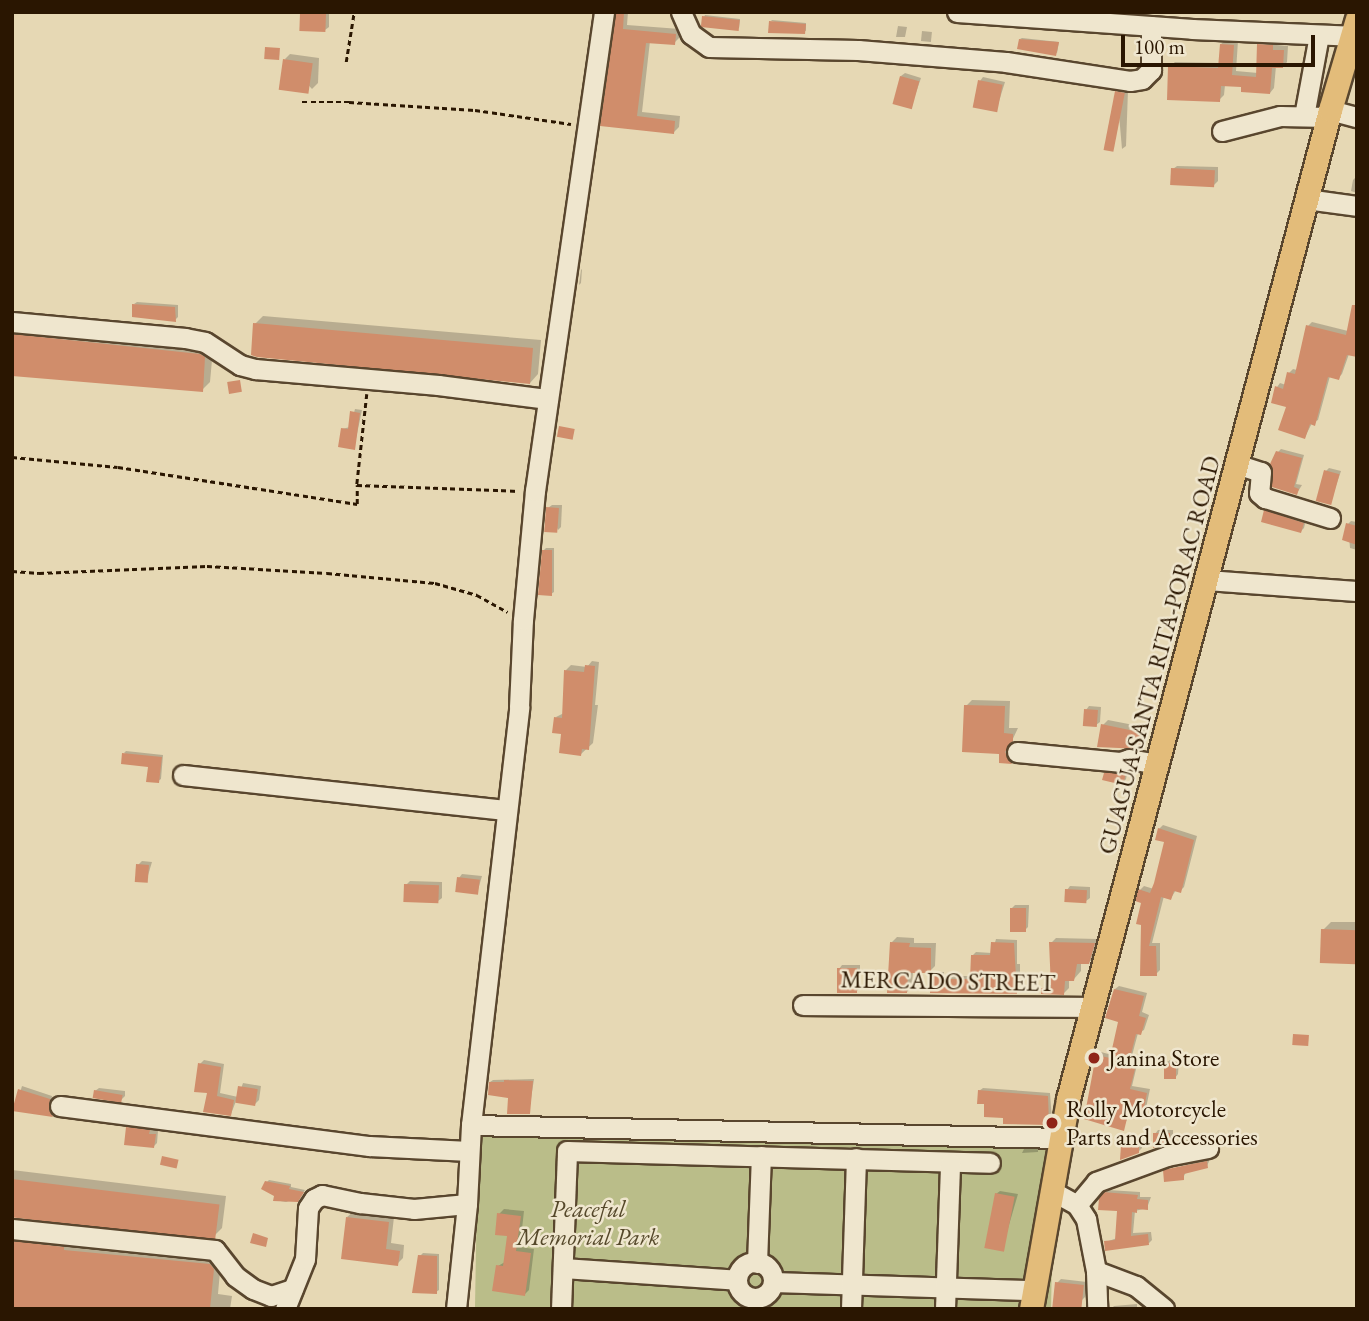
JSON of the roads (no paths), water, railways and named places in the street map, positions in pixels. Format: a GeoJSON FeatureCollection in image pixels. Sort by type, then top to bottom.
{"type":"FeatureCollection","features":[{"type":"Feature","properties":{"kind":"main road","name":"GUAGUA-SANTA RITA-PORAC ROAD"},"geometry":{"type":"LineString","coordinates":[[1032,1300],[1061,1138],[1092,1007],[1306,199],[1356,30]]}},
{"type":"Feature","properties":{"kind":"street"},"geometry":{"type":"LineString","coordinates":[[456,1309],[467,1204],[471,1125],[505,810],[519,707],[523,620],[535,491],[604,12]]}},
{"type":"Feature","properties":{"kind":"street"},"geometry":{"type":"LineString","coordinates":[[681,12],[691,34],[709,47],[858,50],[1006,62],[1130,81],[1142,79],[1151,70],[1151,26]]}},
{"type":"Feature","properties":{"kind":"street"},"geometry":{"type":"LineString","coordinates":[[957,12],[1319,35],[1356,30]]}},
{"type":"Feature","properties":{"kind":"street"},"geometry":{"type":"LineString","coordinates":[[1181,12],[1192,29]]}},
{"type":"Feature","properties":{"kind":"street"},"geometry":{"type":"LineString","coordinates":[[1247,12],[1261,32]]}},
{"type":"Feature","properties":{"kind":"street"},"geometry":{"type":"LineString","coordinates":[[1304,116],[1319,35]]}},
{"type":"Feature","properties":{"kind":"street"},"geometry":{"type":"LineString","coordinates":[[1222,131],[1280,116],[1329,114],[1357,117]]}},
{"type":"Feature","properties":{"kind":"street"},"geometry":{"type":"LineString","coordinates":[[1306,199],[1357,206]]}},
{"type":"Feature","properties":{"kind":"street"},"geometry":{"type":"LineString","coordinates":[[12,323],[185,338],[205,342],[240,365],[255,369],[438,385],[548,399]]}},
{"type":"Feature","properties":{"kind":"street"},"geometry":{"type":"LineString","coordinates":[[1236,464],[1261,472],[1261,496],[1330,518]]}},
{"type":"Feature","properties":{"kind":"street"},"geometry":{"type":"LineString","coordinates":[[1206,580],[1357,591]]}},
{"type":"Feature","properties":{"kind":"street"},"geometry":{"type":"LineString","coordinates":[[1017,752],[1120,762],[1129,759],[1157,764]]}},
{"type":"Feature","properties":{"kind":"street"},"geometry":{"type":"LineString","coordinates":[[183,775],[505,810]]}},
{"type":"Feature","properties":{"kind":"street","name":"MERCADO STREET"},"geometry":{"type":"LineString","coordinates":[[803,1005],[1092,1007]]}},
{"type":"Feature","properties":{"kind":"street"},"geometry":{"type":"LineString","coordinates":[[60,1106],[369,1146],[469,1151]]}},
{"type":"Feature","properties":{"kind":"street"},"geometry":{"type":"LineString","coordinates":[[471,1125],[1061,1138]]}},
{"type":"Feature","properties":{"kind":"street"},"geometry":{"type":"LineString","coordinates":[[1077,1205],[1096,1182],[1167,1156],[1208,1149]]}},
{"type":"Feature","properties":{"kind":"street"},"geometry":{"type":"LineString","coordinates":[[561,1309],[567,1151],[990,1163]]}},
{"type":"Feature","properties":{"kind":"street"},"geometry":{"type":"LineString","coordinates":[[757,1263],[761,1156]]}},
{"type":"Feature","properties":{"kind":"street"},"geometry":{"type":"LineString","coordinates":[[851,1309],[856,1158]]}},
{"type":"Feature","properties":{"kind":"street"},"geometry":{"type":"LineString","coordinates":[[945,1309],[950,1163]]}},
{"type":"Feature","properties":{"kind":"street"},"geometry":{"type":"LineString","coordinates":[[1052,1191],[1077,1205],[1086,1219],[1096,1271],[1097,1309]]}},
{"type":"Feature","properties":{"kind":"street"},"geometry":{"type":"LineString","coordinates":[[285,1309],[305,1259],[308,1209],[314,1199],[322,1195],[414,1209],[467,1204]]}},
{"type":"Feature","properties":{"kind":"street"},"geometry":{"type":"LineString","coordinates":[[12,1229],[215,1250],[235,1276],[253,1289],[271,1296],[293,1289]]}},
{"type":"Feature","properties":{"kind":"street"},"geometry":{"type":"LineString","coordinates":[[757,1263],[767,1268],[773,1282],[759,1303],[746,1296],[737,1280],[743,1267],[757,1263]]}},
{"type":"Feature","properties":{"kind":"street"},"geometry":{"type":"LineString","coordinates":[[563,1268],[737,1280]]}},
{"type":"Feature","properties":{"kind":"street"},"geometry":{"type":"LineString","coordinates":[[1096,1271],[1136,1286],[1164,1309]]}},
{"type":"Feature","properties":{"kind":"street"},"geometry":{"type":"LineString","coordinates":[[773,1282],[947,1287],[1032,1300]]}},
{"type":"Feature","properties":{"kind":"place","name":"Janina Store"},"geometry":{"type":"Point","coordinates":[1094,1058]}},
{"type":"Feature","properties":{"kind":"place","name":"Rolly Motorcycle Parts and Accessories"},"geometry":{"type":"Point","coordinates":[1052,1123]}},
{"type":"Feature","properties":{"kind":"park label","name":"Peaceful Memorial Park"},"geometry":{"type":"Point","coordinates":[588,1223]}}]}
